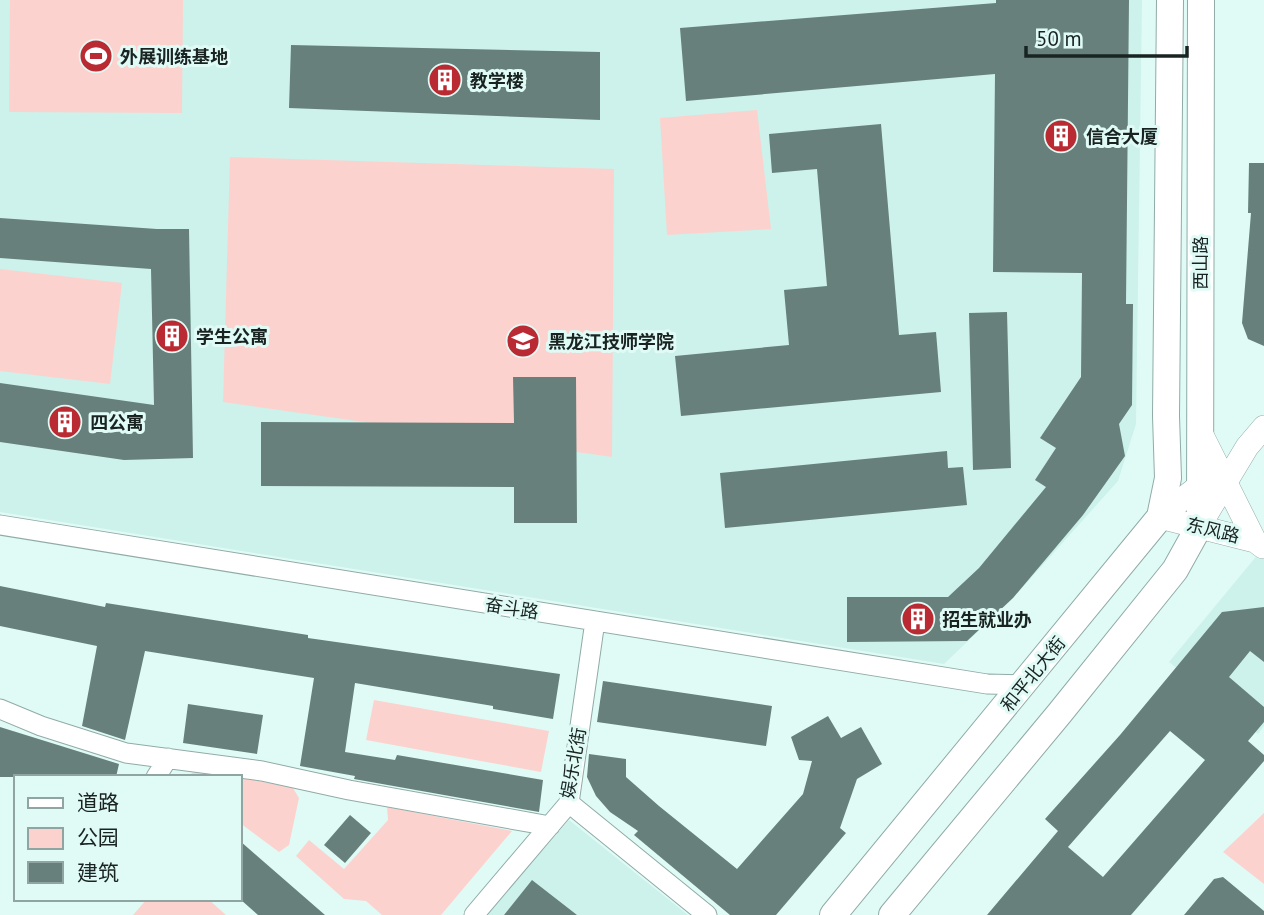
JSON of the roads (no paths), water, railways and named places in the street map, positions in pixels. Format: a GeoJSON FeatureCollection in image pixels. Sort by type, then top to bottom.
{"type":"FeatureCollection","features":[{"type":"Feature","properties":{"kind":"main road","name":"西山路"},"geometry":{"type":"LineString","coordinates":[[1170,0],[1166,416],[1183,488],[1200,525]]}},
{"type":"Feature","properties":{"kind":"main road","name":"西山路"},"geometry":{"type":"LineString","coordinates":[[1160,517],[1183,488],[1199,428],[1201,0]]}},
{"type":"Feature","properties":{"kind":"main road","name":"和平北大街"},"geometry":{"type":"LineString","coordinates":[[833,915],[1160,517]]}},
{"type":"Feature","properties":{"kind":"main road"},"geometry":{"type":"LineString","coordinates":[[892,915],[1175,570],[1200,525]]}},
{"type":"Feature","properties":{"kind":"street"},"geometry":{"type":"LineString","coordinates":[[1200,525],[1223,476],[1264,427]]}},
{"type":"Feature","properties":{"kind":"street"},"geometry":{"type":"LineString","coordinates":[[1199,428],[1260,544]]}},
{"type":"Feature","properties":{"kind":"street"},"geometry":{"type":"LineString","coordinates":[[1183,488],[1223,476]]}},
{"type":"Feature","properties":{"kind":"street","name":"东风路"},"geometry":{"type":"LineString","coordinates":[[1160,517],[1200,525],[1260,544]]}},
{"type":"Feature","properties":{"kind":"street","name":"奋斗路"},"geometry":{"type":"LineString","coordinates":[[0,524],[987,684],[1024,685]]}},
{"type":"Feature","properties":{"kind":"street","name":"娱乐北街"},"geometry":{"type":"LineString","coordinates":[[474,915],[569,803],[595,621]]}},
{"type":"Feature","properties":{"kind":"street"},"geometry":{"type":"LineString","coordinates":[[0,709],[41,726],[126,753],[262,771],[349,790],[550,826]]}},
{"type":"Feature","properties":{"kind":"street"},"geometry":{"type":"LineString","coordinates":[[157,775],[168,758]]}},
{"type":"Feature","properties":{"kind":"street"},"geometry":{"type":"LineString","coordinates":[[569,803],[707,915]]}},
{"type":"Feature","properties":{"kind":"place","name":"外展训练基地"},"geometry":{"type":"Point","coordinates":[96,56]}},
{"type":"Feature","properties":{"kind":"place","name":"教学楼"},"geometry":{"type":"Point","coordinates":[445,80]}},
{"type":"Feature","properties":{"kind":"place","name":"信合大厦"},"geometry":{"type":"Point","coordinates":[1061,136]}},
{"type":"Feature","properties":{"kind":"place","name":"学生公寓"},"geometry":{"type":"Point","coordinates":[172,336]}},
{"type":"Feature","properties":{"kind":"place","name":"黑龙江技师学院"},"geometry":{"type":"Point","coordinates":[523,341]}},
{"type":"Feature","properties":{"kind":"place","name":"四公寓"},"geometry":{"type":"Point","coordinates":[65,422]}},
{"type":"Feature","properties":{"kind":"place","name":"招生就业办"},"geometry":{"type":"Point","coordinates":[918,619]}}]}
